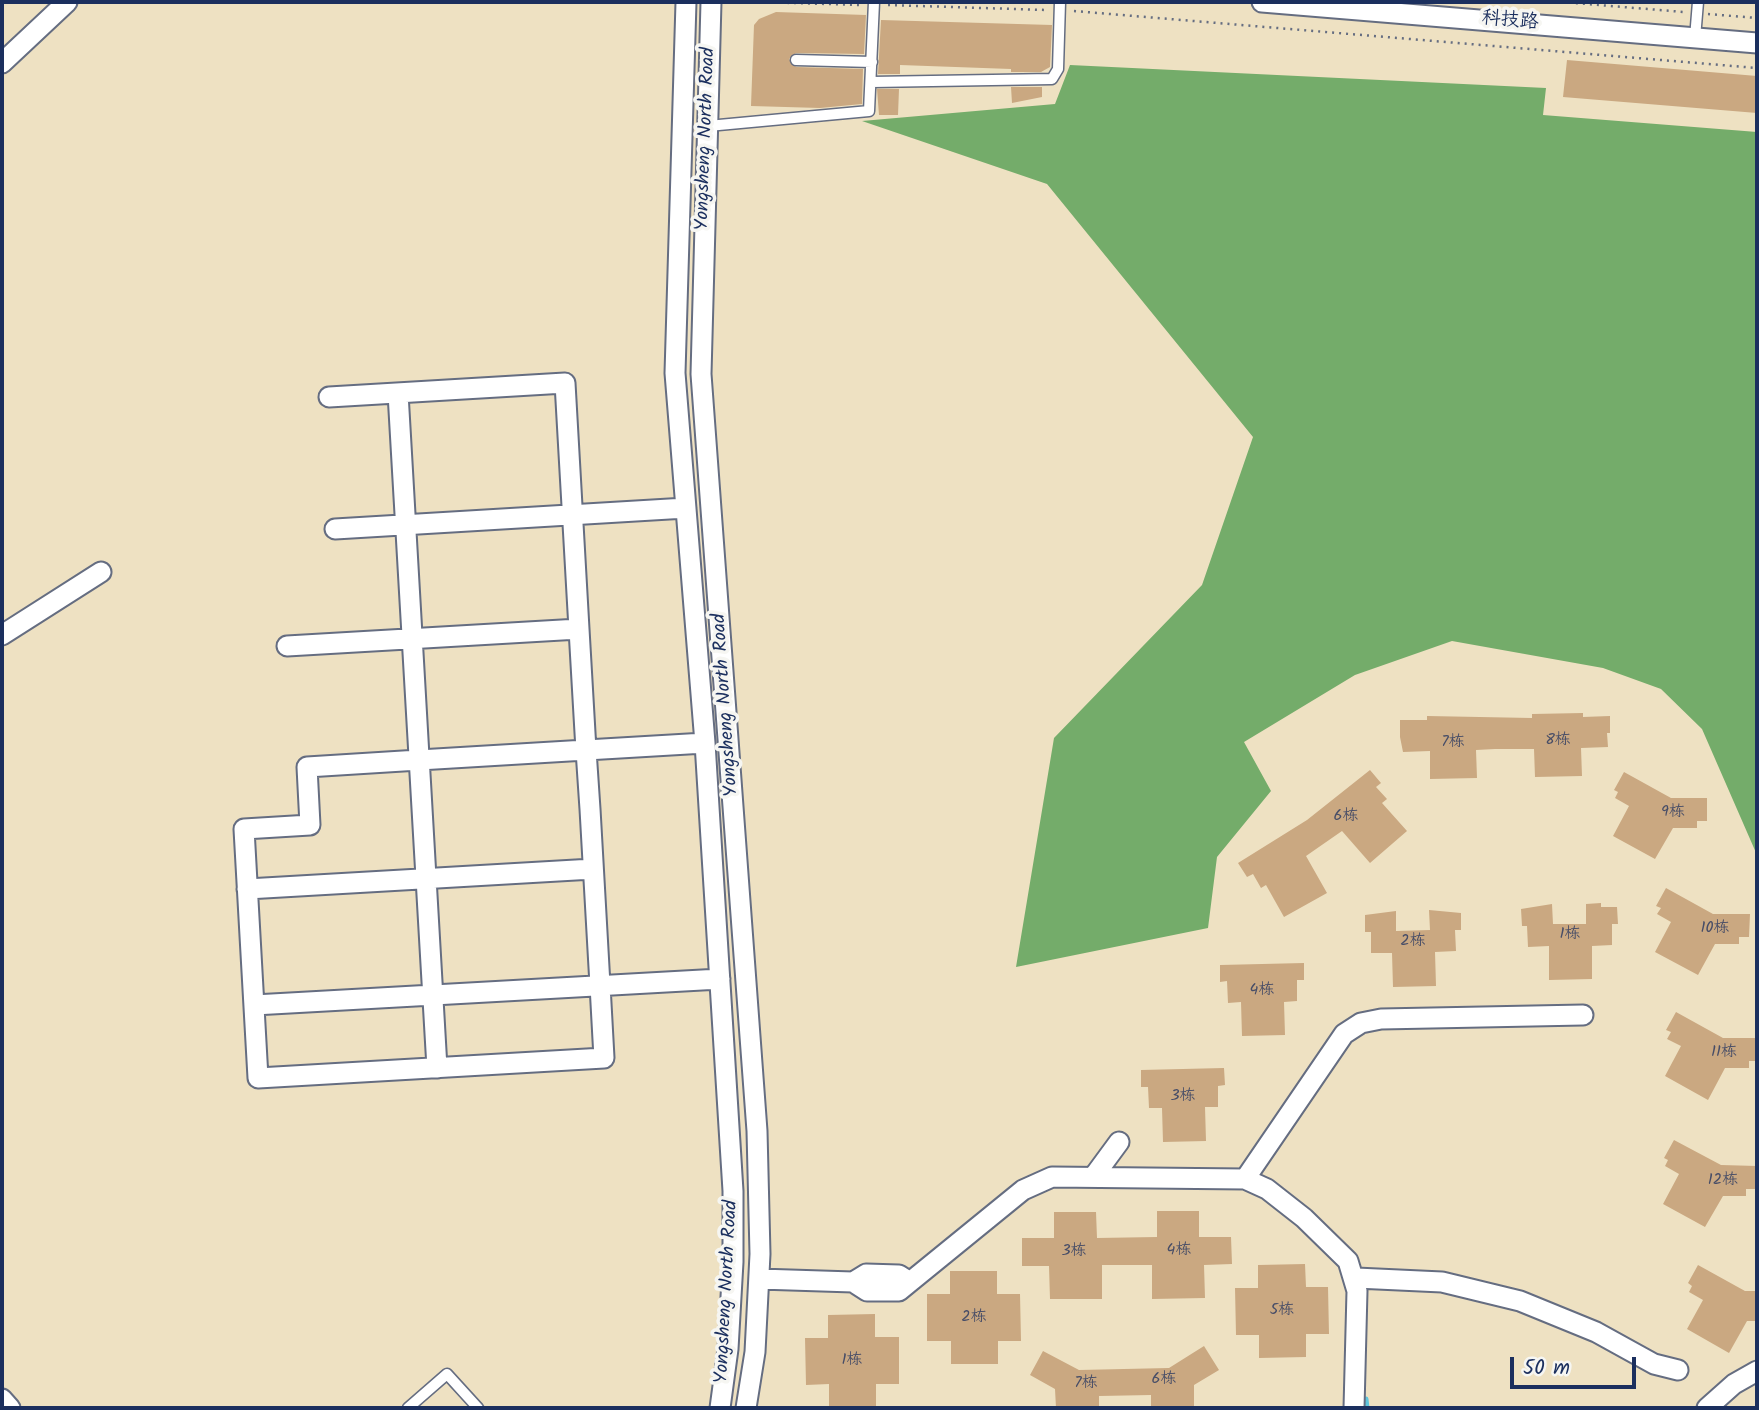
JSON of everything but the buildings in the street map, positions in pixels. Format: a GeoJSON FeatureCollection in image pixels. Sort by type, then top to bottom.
{"type":"FeatureCollection","features":[{"type":"Feature","properties":{"kind":"street"},"geometry":{"type":"LineString","coordinates":[[2,63],[67,2]]}},
{"type":"Feature","properties":{"kind":"street","name":"Yongsheng North Road"},"geometry":{"type":"LineString","coordinates":[[686,2],[676,373],[705,743],[733,1191],[733,1262],[728,1349],[720,1408]]}},
{"type":"Feature","properties":{"kind":"street","name":"Yongsheng North Road"},"geometry":{"type":"LineString","coordinates":[[711,2],[701,374],[756,1118],[759,1279],[755,1352],[746,1408]]}},
{"type":"Feature","properties":{"kind":"street","name":"科技路"},"geometry":{"type":"LineString","coordinates":[[1262,2],[1406,8],[1757,43]]}},
{"type":"Feature","properties":{"kind":"street"},"geometry":{"type":"LineString","coordinates":[[329,397],[565,383],[573,515],[579,629],[586,750],[593,869],[600,985],[604,1058],[258,1078],[244,829],[310,825],[307,766],[419,760],[586,750],[705,743]]}},
{"type":"Feature","properties":{"kind":"street"},"geometry":{"type":"LineString","coordinates":[[398,393],[437,1068]]}},
{"type":"Feature","properties":{"kind":"street"},"geometry":{"type":"LineString","coordinates":[[335,529],[686,508]]}},
{"type":"Feature","properties":{"kind":"street"},"geometry":{"type":"LineString","coordinates":[[2,635],[101,572]]}},
{"type":"Feature","properties":{"kind":"street"},"geometry":{"type":"LineString","coordinates":[[287,646],[579,629]]}},
{"type":"Feature","properties":{"kind":"street"},"geometry":{"type":"LineString","coordinates":[[247,889],[593,869]]}},
{"type":"Feature","properties":{"kind":"street"},"geometry":{"type":"LineString","coordinates":[[254,1006],[720,979]]}},
{"type":"Feature","properties":{"kind":"street"},"geometry":{"type":"LineString","coordinates":[[1245,1179],[1344,1034],[1361,1023],[1381,1019],[1583,1015]]}},
{"type":"Feature","properties":{"kind":"street"},"geometry":{"type":"LineString","coordinates":[[1094,1176],[1119,1142]]}},
{"type":"Feature","properties":{"kind":"street"},"geometry":{"type":"LineString","coordinates":[[759,1279],[853,1282],[866,1274],[899,1275],[910,1282],[1023,1190],[1052,1177],[1245,1179],[1267,1189],[1336,1246],[1348,1261],[1356,1278],[1354,1408]]}},
{"type":"Feature","properties":{"kind":"street"},"geometry":{"type":"LineString","coordinates":[[1356,1278],[1382,1277],[1442,1282],[1509,1298],[1596,1332],[1654,1364],[1678,1370]]}},
{"type":"Feature","properties":{"kind":"street"},"geometry":{"type":"LineString","coordinates":[[1707,1408],[1734,1384],[1757,1371]]}},
{"type":"Feature","properties":{"kind":"street"},"geometry":{"type":"LineString","coordinates":[[2,1399],[10,1408]]}},
{"type":"Feature","properties":{"kind":"lane"},"geometry":{"type":"LineString","coordinates":[[1695,38],[1698,2]]}},
{"type":"Feature","properties":{"kind":"lane"},"geometry":{"type":"LineString","coordinates":[[708,126],[866,113],[871,108],[874,3]]}},
{"type":"Feature","properties":{"kind":"lane"},"geometry":{"type":"LineString","coordinates":[[872,82],[1052,79],[1058,68],[1060,6]]}},
{"type":"Feature","properties":{"kind":"lane"},"geometry":{"type":"LineString","coordinates":[[796,60],[872,62]]}},
{"type":"Feature","properties":{"kind":"lane"},"geometry":{"type":"LineString","coordinates":[[408,1408],[447,1374],[478,1408]]}},
{"type":"Feature","properties":{"kind":"path"},"geometry":{"type":"LineString","coordinates":[[759,2],[1060,6],[1757,68]]}},
{"type":"Feature","properties":{"kind":"path"},"geometry":{"type":"LineString","coordinates":[[1562,2],[1688,12]]}},
{"type":"Feature","properties":{"kind":"path"},"geometry":{"type":"LineString","coordinates":[[1702,13],[1757,18]]}},
{"type":"Feature","properties":{"kind":"green space"},"geometry":{"type":"Polygon","coordinates":[[[1070,65],[1546,88],[1543,115],[1757,132],[1757,855],[1702,729],[1661,689],[1603,668],[1452,641],[1355,675],[1244,742],[1271,791],[1217,857],[1208,928],[1016,967],[1054,738],[1202,585],[1253,437],[1047,184],[862,121],[1055,104],[1070,65]]]}},
{"type":"Feature","properties":{"kind":"waterway"},"geometry":{"type":"LineString","coordinates":[[1366,1399],[1367,1408]]}}]}
